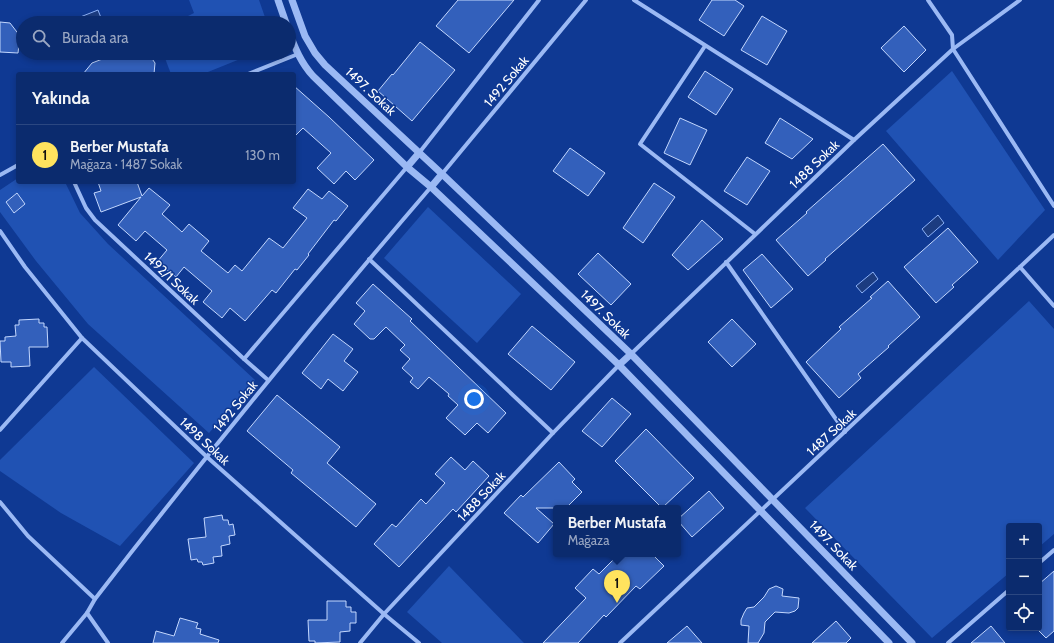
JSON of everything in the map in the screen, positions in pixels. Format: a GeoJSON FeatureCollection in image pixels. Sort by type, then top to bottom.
{"type":"FeatureCollection","features":[{"type":"Feature","properties":{"kind":"street"},"geometry":{"type":"LineString","coordinates":[[278,0],[284,16]]}},
{"type":"Feature","properties":{"kind":"street","name":"1497. Sokak"},"geometry":{"type":"LineString","coordinates":[[292,0],[305,36],[315,53],[325,65],[631,354],[912,643]]}},
{"type":"Feature","properties":{"kind":"street","name":"1492 Sokak"},"geometry":{"type":"LineString","coordinates":[[419,153],[539,0]]}},
{"type":"Feature","properties":{"kind":"street","name":"1492 Sokak"},"geometry":{"type":"LineString","coordinates":[[442,174],[586,0]]}},
{"type":"Feature","properties":{"kind":"street"},"geometry":{"type":"LineString","coordinates":[[634,0],[854,140]]}},
{"type":"Feature","properties":{"kind":"street"},"geometry":{"type":"LineString","coordinates":[[928,0],[952,35],[953,50],[1054,206]]}},
{"type":"Feature","properties":{"kind":"street","name":"1488 Sokak"},"geometry":{"type":"LineString","coordinates":[[631,354],[854,140],[953,50],[1020,0]]}},
{"type":"Feature","properties":{"kind":"street"},"geometry":{"type":"LineString","coordinates":[[705,46],[640,144],[755,234]]}},
{"type":"Feature","properties":{"kind":"street"},"geometry":{"type":"LineString","coordinates":[[296,49],[305,67],[313,76],[619,365],[889,643]]}},
{"type":"Feature","properties":{"kind":"street"},"geometry":{"type":"LineString","coordinates":[[253,72],[283,60]]}},
{"type":"Feature","properties":{"kind":"street"},"geometry":{"type":"LineString","coordinates":[[407,166],[419,153]]}},
{"type":"Feature","properties":{"kind":"street","name":"1492 Sokak"},"geometry":{"type":"LineString","coordinates":[[244,359],[407,166]]}},
{"type":"Feature","properties":{"kind":"street"},"geometry":{"type":"LineString","coordinates":[[0,175],[16,167]]}},
{"type":"Feature","properties":{"kind":"street"},"geometry":{"type":"LineString","coordinates":[[431,187],[442,174]]}},
{"type":"Feature","properties":{"kind":"street","name":"1492/1 Sokak"},"geometry":{"type":"LineString","coordinates":[[75,184],[86,208],[95,220],[268,380]]}},
{"type":"Feature","properties":{"kind":"street","name":"1492 Sokak"},"geometry":{"type":"LineString","coordinates":[[62,643],[268,380],[431,187]]}},
{"type":"Feature","properties":{"kind":"street","name":"1498 Sokak"},"geometry":{"type":"LineString","coordinates":[[0,231],[25,266],[82,338],[207,457],[384,614],[419,643]]}},
{"type":"Feature","properties":{"kind":"street","name":"1487 Sokak"},"geometry":{"type":"LineString","coordinates":[[620,643],[1054,235]]}},
{"type":"Feature","properties":{"kind":"street"},"geometry":{"type":"LineString","coordinates":[[369,259],[553,433]]}},
{"type":"Feature","properties":{"kind":"street"},"geometry":{"type":"LineString","coordinates":[[726,262],[845,432]]}},
{"type":"Feature","properties":{"kind":"street"},"geometry":{"type":"LineString","coordinates":[[1020,267],[1054,306]]}},
{"type":"Feature","properties":{"kind":"street"},"geometry":{"type":"LineString","coordinates":[[0,430],[82,338]]}},
{"type":"Feature","properties":{"kind":"street"},"geometry":{"type":"LineString","coordinates":[[619,365],[631,354]]}},
{"type":"Feature","properties":{"kind":"street","name":"1488 Sokak"},"geometry":{"type":"LineString","coordinates":[[360,643],[384,614],[553,433],[619,365]]}},
{"type":"Feature","properties":{"kind":"street"},"geometry":{"type":"LineString","coordinates":[[0,502],[28,536],[95,599]]}},
{"type":"Feature","properties":{"kind":"street"},"geometry":{"type":"LineString","coordinates":[[1042,560],[1054,550]]}},
{"type":"Feature","properties":{"kind":"street"},"geometry":{"type":"LineString","coordinates":[[948,643],[1006,593]]}},
{"type":"Feature","properties":{"kind":"street"},"geometry":{"type":"LineString","coordinates":[[87,612],[108,643]]}},
{"type":"Feature","properties":{"kind":"shaded area"},"geometry":{"type":"Polygon","coordinates":[[[189,0],[259,0],[265,16],[188,16],[194,13],[189,0]]]}},
{"type":"Feature","properties":{"kind":"shaded area"},"geometry":{"type":"Polygon","coordinates":[[[98,10],[100,16],[83,16],[98,10]]]}},
{"type":"Feature","properties":{"kind":"shaded area"},"geometry":{"type":"Polygon","coordinates":[[[166,60],[238,60],[208,72],[170,72],[166,60]]]}},
{"type":"Feature","properties":{"kind":"shaded area"},"geometry":{"type":"Polygon","coordinates":[[[952,71],[1045,210],[998,260],[886,131],[952,71]]]}},
{"type":"Feature","properties":{"kind":"shaded area"},"geometry":{"type":"Polygon","coordinates":[[[16,179],[16,184],[66,184],[80,213],[108,244],[255,380],[209,433],[88,324],[36,261],[0,212],[0,190],[16,179]]]}},
{"type":"Feature","properties":{"kind":"shaded area"},"geometry":{"type":"Polygon","coordinates":[[[428,207],[521,294],[477,343],[384,258],[428,207]]]}},
{"type":"Feature","properties":{"kind":"shaded area"},"geometry":{"type":"Polygon","coordinates":[[[938,215],[944,223],[928,237],[922,229],[938,215]]]}},
{"type":"Feature","properties":{"kind":"shaded area"},"geometry":{"type":"Polygon","coordinates":[[[873,272],[878,279],[862,293],[856,286],[873,272]]]}},
{"type":"Feature","properties":{"kind":"shaded area"},"geometry":{"type":"Polygon","coordinates":[[[1029,301],[1054,329],[1054,534],[1042,544],[1042,523],[1006,523],[1006,576],[932,638],[805,508],[1029,301]]]}},
{"type":"Feature","properties":{"kind":"shaded area"},"geometry":{"type":"Polygon","coordinates":[[[94,367],[194,463],[120,546],[61,513],[0,471],[0,460],[94,367]]]}},
{"type":"Feature","properties":{"kind":"shaded area"},"geometry":{"type":"Polygon","coordinates":[[[449,566],[524,643],[442,643],[407,612],[449,566]]]}},
{"type":"Feature","properties":{"kind":"building"},"geometry":{"type":"Polygon","coordinates":[[[458,0],[514,0],[469,53],[436,26],[458,0]]]}},
{"type":"Feature","properties":{"kind":"building"},"geometry":{"type":"Polygon","coordinates":[[[712,0],[735,0],[744,6],[724,36],[699,20],[712,0]]]}},
{"type":"Feature","properties":{"kind":"building"},"geometry":{"type":"Polygon","coordinates":[[[762,16],[787,31],[767,65],[741,50],[762,16]]]}},
{"type":"Feature","properties":{"kind":"building"},"geometry":{"type":"Polygon","coordinates":[[[0,22],[10,23],[16,31],[16,53],[0,52],[0,22]]]}},
{"type":"Feature","properties":{"kind":"building"},"geometry":{"type":"Polygon","coordinates":[[[904,26],[926,50],[904,72],[881,48],[904,26]]]}},
{"type":"Feature","properties":{"kind":"building"},"geometry":{"type":"Polygon","coordinates":[[[420,42],[455,70],[412,121],[378,91],[420,42]]]}},
{"type":"Feature","properties":{"kind":"building"},"geometry":{"type":"Polygon","coordinates":[[[100,60],[153,60],[155,63],[154,72],[85,72],[92,63],[100,60]]]}},
{"type":"Feature","properties":{"kind":"building"},"geometry":{"type":"Polygon","coordinates":[[[705,71],[733,89],[716,115],[688,97],[705,71]]]}},
{"type":"Feature","properties":{"kind":"building"},"geometry":{"type":"Polygon","coordinates":[[[296,88],[374,160],[355,180],[346,171],[334,184],[317,168],[331,153],[303,128],[296,135],[296,88]]]}},
{"type":"Feature","properties":{"kind":"building"},"geometry":{"type":"Polygon","coordinates":[[[680,118],[707,130],[690,165],[664,153],[680,118]]]}},
{"type":"Feature","properties":{"kind":"building"},"geometry":{"type":"Polygon","coordinates":[[[780,118],[813,139],[792,159],[765,143],[780,118]]]}},
{"type":"Feature","properties":{"kind":"building"},"geometry":{"type":"Polygon","coordinates":[[[883,144],[915,180],[825,259],[826,260],[808,276],[776,240],[883,144]]]}},
{"type":"Feature","properties":{"kind":"building"},"geometry":{"type":"Polygon","coordinates":[[[570,148],[605,173],[588,196],[553,171],[570,148]]]}},
{"type":"Feature","properties":{"kind":"building"},"geometry":{"type":"Polygon","coordinates":[[[747,157],[770,171],[747,205],[724,191],[747,157]]]}},
{"type":"Feature","properties":{"kind":"building"},"geometry":{"type":"Polygon","coordinates":[[[654,183],[675,197],[643,243],[623,228],[654,183]]]}},
{"type":"Feature","properties":{"kind":"building"},"geometry":{"type":"Polygon","coordinates":[[[99,184],[138,184],[142,196],[149,188],[170,205],[162,214],[182,232],[189,224],[209,241],[201,251],[228,273],[235,265],[242,271],[269,238],[283,248],[307,218],[293,208],[308,189],[322,199],[329,191],[348,206],[336,221],[334,220],[297,270],[295,269],[276,293],[272,290],[245,321],[230,308],[222,318],[203,302],[212,291],[184,267],[176,277],[157,262],[167,250],[145,231],[136,241],[118,225],[141,197],[101,212],[94,193],[101,191],[99,184]]]}},
{"type":"Feature","properties":{"kind":"building"},"geometry":{"type":"Polygon","coordinates":[[[17,193],[25,204],[14,213],[6,202],[17,193]]]}},
{"type":"Feature","properties":{"kind":"building"},"geometry":{"type":"Polygon","coordinates":[[[702,220],[723,239],[688,270],[672,255],[702,220]]]}},
{"type":"Feature","properties":{"kind":"building"},"geometry":{"type":"Polygon","coordinates":[[[948,228],[978,262],[952,285],[954,287],[936,303],[904,267],[948,228]]]}},
{"type":"Feature","properties":{"kind":"building"},"geometry":{"type":"Polygon","coordinates":[[[598,253],[631,284],[611,305],[578,274],[598,253]]]}},
{"type":"Feature","properties":{"kind":"building"},"geometry":{"type":"Polygon","coordinates":[[[762,254],[793,289],[771,308],[743,270],[762,254]]]}},
{"type":"Feature","properties":{"kind":"building"},"geometry":{"type":"Polygon","coordinates":[[[888,281],[920,317],[858,374],[861,378],[839,398],[806,362],[841,329],[839,327],[872,298],[870,297],[888,281]]]}},
{"type":"Feature","properties":{"kind":"building"},"geometry":{"type":"Polygon","coordinates":[[[373,284],[412,319],[410,321],[506,413],[488,433],[477,423],[465,435],[446,418],[458,405],[448,396],[449,394],[429,377],[418,389],[410,382],[413,378],[402,368],[410,359],[400,350],[405,345],[386,327],[374,339],[370,339],[354,324],[365,311],[356,303],[373,284]]]}},
{"type":"Feature","properties":{"kind":"building"},"geometry":{"type":"Polygon","coordinates":[[[39,319],[39,323],[44,323],[44,327],[47,327],[48,347],[29,347],[30,366],[11,367],[11,362],[1,362],[0,341],[5,341],[5,337],[16,336],[15,325],[19,325],[19,320],[39,319]]]}},
{"type":"Feature","properties":{"kind":"building"},"geometry":{"type":"Polygon","coordinates":[[[732,319],[756,344],[732,367],[708,342],[732,319]]]}},
{"type":"Feature","properties":{"kind":"building"},"geometry":{"type":"Polygon","coordinates":[[[532,326],[575,362],[551,390],[508,354],[532,326]]]}},
{"type":"Feature","properties":{"kind":"building"},"geometry":{"type":"Polygon","coordinates":[[[333,334],[353,349],[344,361],[358,372],[343,391],[328,379],[321,389],[302,373],[333,334]]]}},
{"type":"Feature","properties":{"kind":"building"},"geometry":{"type":"Polygon","coordinates":[[[277,395],[340,447],[327,463],[376,504],[356,527],[291,473],[293,470],[247,431],[277,395]]]}},
{"type":"Feature","properties":{"kind":"building"},"geometry":{"type":"Polygon","coordinates":[[[612,398],[631,414],[602,447],[582,431],[612,398]]]}},
{"type":"Feature","properties":{"kind":"building"},"geometry":{"type":"Polygon","coordinates":[[[646,429],[694,478],[665,505],[659,505],[615,461],[646,429]]]}},
{"type":"Feature","properties":{"kind":"building"},"geometry":{"type":"Polygon","coordinates":[[[451,457],[465,470],[473,461],[489,476],[456,512],[453,509],[399,567],[374,544],[392,524],[396,527],[421,499],[426,504],[445,483],[435,474],[451,457]]]}},
{"type":"Feature","properties":{"kind":"building"},"geometry":{"type":"Polygon","coordinates":[[[559,462],[575,479],[572,482],[582,492],[569,505],[553,505],[553,508],[536,508],[553,523],[553,525],[538,543],[504,513],[521,495],[523,497],[559,462]]]}},
{"type":"Feature","properties":{"kind":"building"},"geometry":{"type":"Polygon","coordinates":[[[709,491],[724,508],[692,537],[681,524],[681,516],[709,491]]]}},
{"type":"Feature","properties":{"kind":"building"},"geometry":{"type":"Polygon","coordinates":[[[222,515],[223,520],[228,520],[229,525],[233,524],[235,535],[229,536],[230,544],[221,546],[222,556],[213,557],[214,563],[203,565],[202,562],[198,562],[197,559],[191,560],[188,539],[206,537],[204,518],[222,515]]]}},
{"type":"Feature","properties":{"kind":"building"},"geometry":{"type":"Polygon","coordinates":[[[616,557],[655,557],[664,566],[640,589],[636,586],[606,617],[604,615],[578,643],[543,643],[586,598],[575,588],[593,569],[599,574],[616,557]]]}},
{"type":"Feature","properties":{"kind":"building"},"geometry":{"type":"Polygon","coordinates":[[[1054,571],[1054,631],[1046,638],[1039,631],[1042,631],[1042,581],[1054,571]]]}},
{"type":"Feature","properties":{"kind":"building"},"geometry":{"type":"Polygon","coordinates":[[[776,586],[783,589],[782,596],[799,598],[798,608],[789,613],[775,612],[765,622],[764,633],[758,643],[748,643],[749,626],[741,625],[741,620],[744,613],[747,608],[754,607],[764,597],[769,589],[776,586]]]}},
{"type":"Feature","properties":{"kind":"building"},"geometry":{"type":"Polygon","coordinates":[[[327,601],[346,601],[346,607],[351,607],[351,612],[356,612],[356,623],[350,623],[350,631],[340,632],[340,642],[315,643],[315,641],[309,641],[308,620],[327,620],[327,601]]]}},
{"type":"Feature","properties":{"kind":"building"},"geometry":{"type":"Polygon","coordinates":[[[180,618],[198,623],[196,628],[201,629],[200,634],[219,640],[218,643],[153,643],[156,631],[174,636],[180,618]]]}},
{"type":"Feature","properties":{"kind":"building"},"geometry":{"type":"Polygon","coordinates":[[[836,621],[851,638],[846,643],[812,643],[836,621]]]}},
{"type":"Feature","properties":{"kind":"building"},"geometry":{"type":"Polygon","coordinates":[[[687,626],[702,643],[667,643],[687,626]]]}},
{"type":"Feature","properties":{"kind":"building"},"geometry":{"type":"Polygon","coordinates":[[[991,626],[1005,643],[971,643],[991,626]]]}},
{"type":"Feature","properties":{"kind":"place","name":"Berber Mustafa"},"geometry":{"type":"Point","coordinates":[617,603]}}]}
